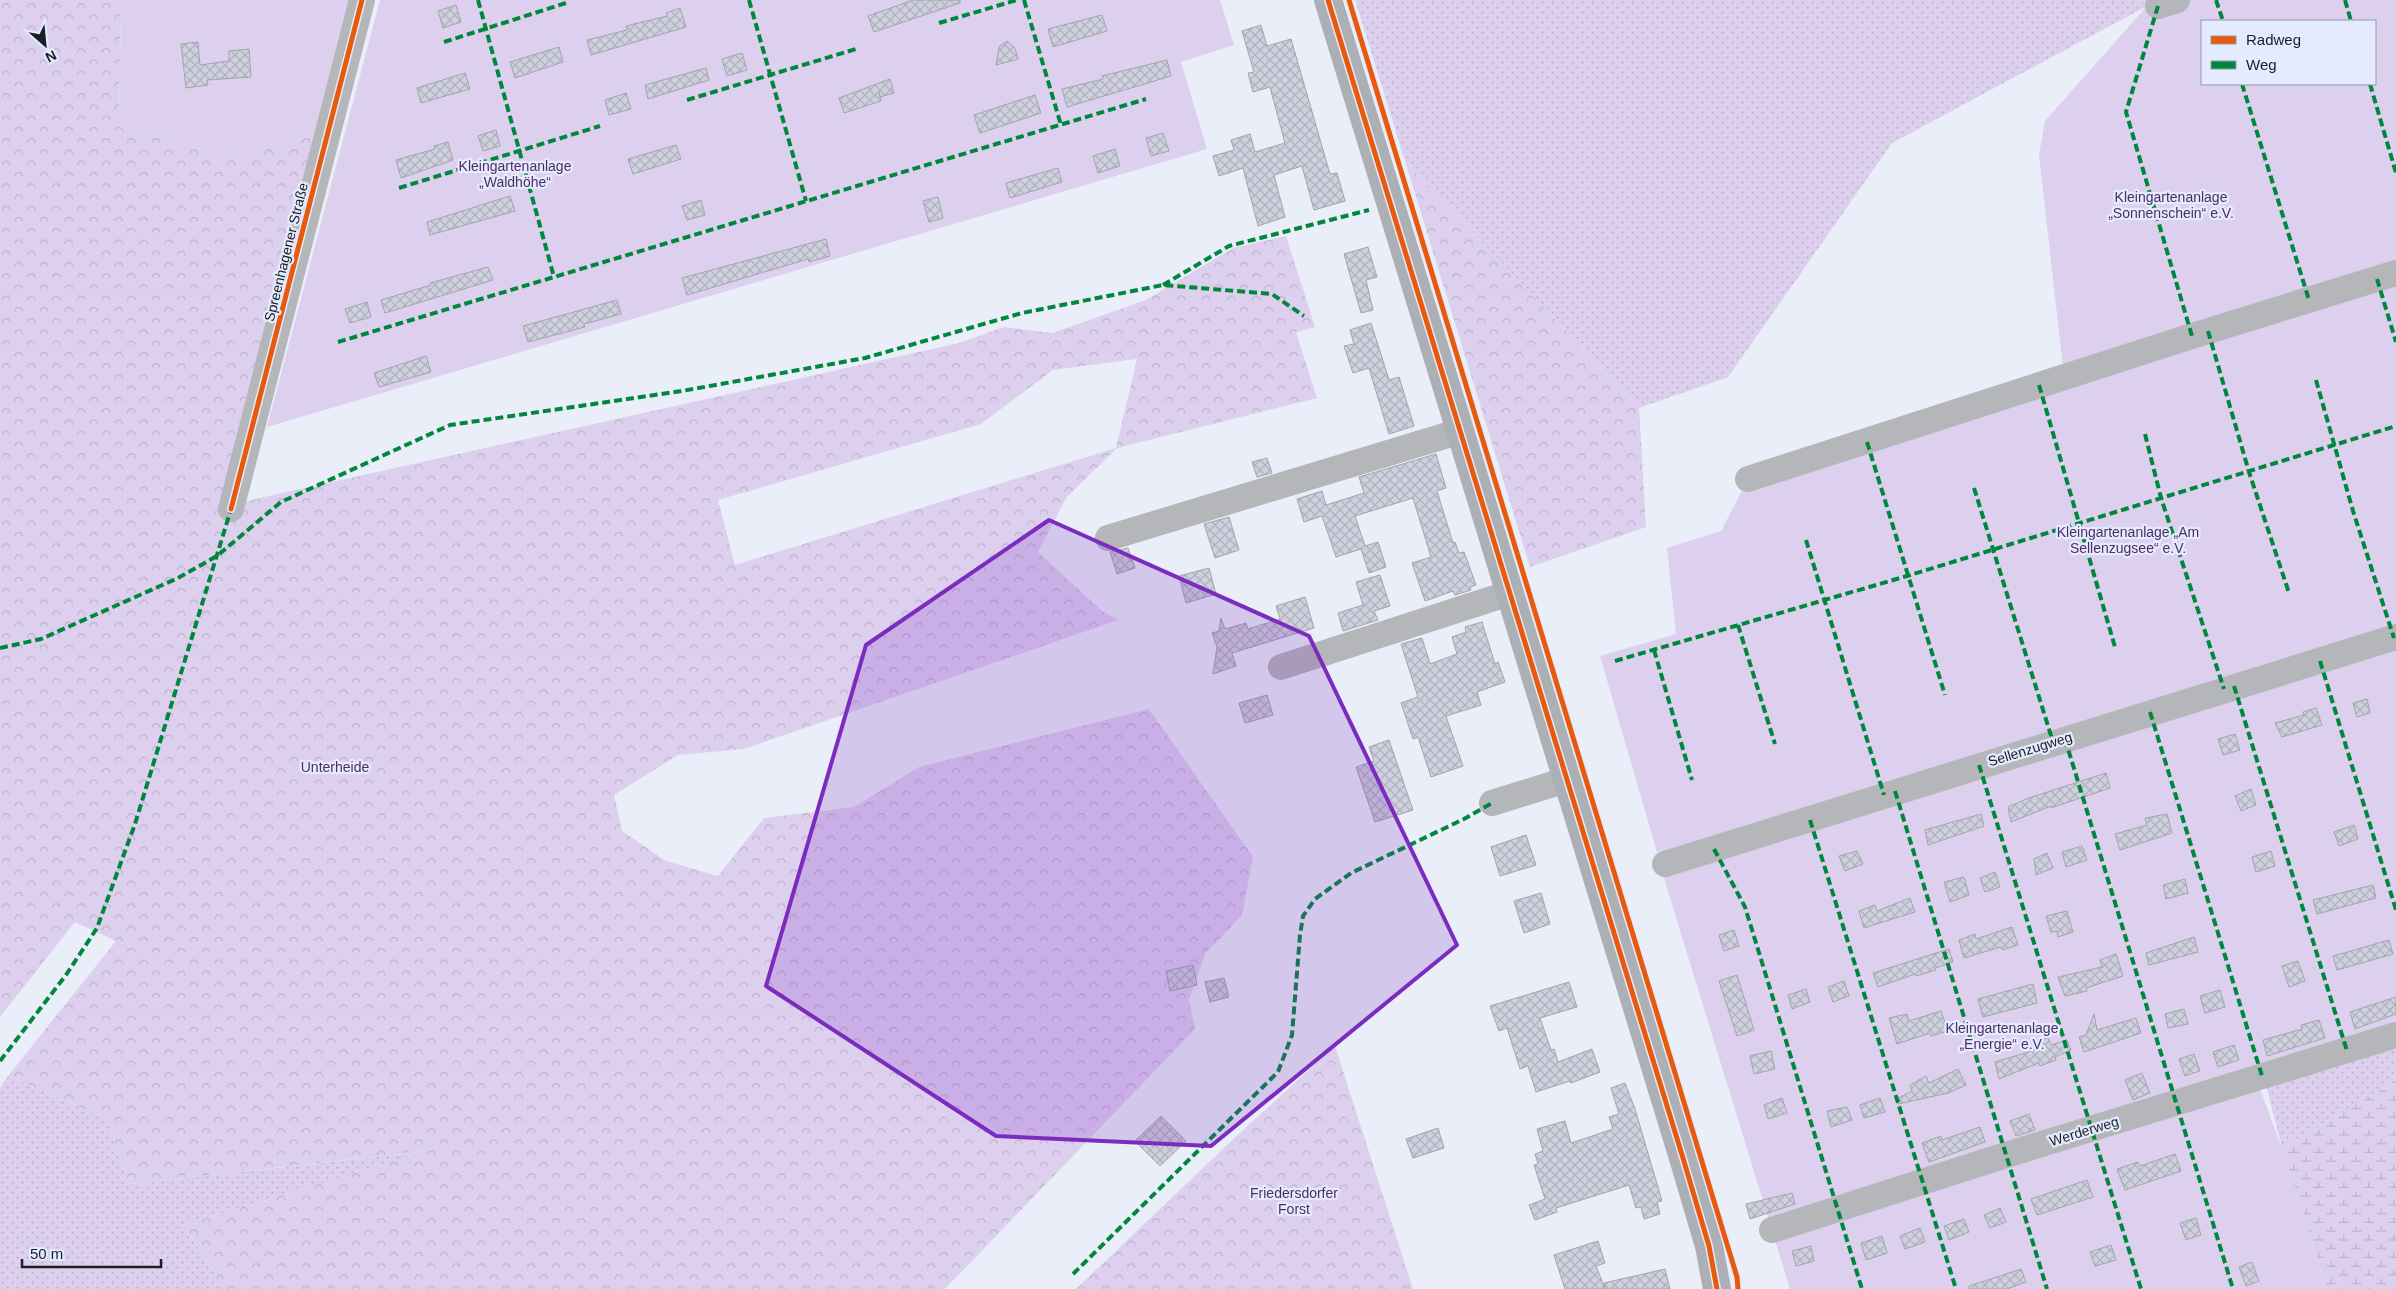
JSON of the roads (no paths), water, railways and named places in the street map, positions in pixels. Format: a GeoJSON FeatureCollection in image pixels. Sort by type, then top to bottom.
{"type":"FeatureCollection","features":[{"type":"Feature","properties":{"kind":"main road"},"geometry":{"type":"LineString","coordinates":[[1328,0],[1683,1158],[1709,1246],[1717,1289]]}},
{"type":"Feature","properties":{"kind":"street","name":"Spreenhagener Straße"},"geometry":{"type":"LineString","coordinates":[[231,509],[362,0]]}},
{"type":"Feature","properties":{"kind":"street"},"geometry":{"type":"LineString","coordinates":[[1748,479],[2192,336],[2396,273]]}},
{"type":"Feature","properties":{"kind":"street"},"geometry":{"type":"LineString","coordinates":[[1108,538],[1460,431]]}},
{"type":"Feature","properties":{"kind":"street"},"geometry":{"type":"LineString","coordinates":[[1281,667],[1510,593]]}},
{"type":"Feature","properties":{"kind":"street","name":"Sellenzugweg"},"geometry":{"type":"LineString","coordinates":[[1665,864],[2396,637]]}},
{"type":"Feature","properties":{"kind":"street"},"geometry":{"type":"LineString","coordinates":[[1492,803],[1566,780]]}},
{"type":"Feature","properties":{"kind":"street","name":"Werderweg"},"geometry":{"type":"LineString","coordinates":[[1772,1230],[1997,1158],[2396,1035]]}},
{"type":"Feature","properties":{"kind":"park label","name":"Kleingartenanlage „Waldhöhe“"},"geometry":{"type":"Point","coordinates":[515,174]}},
{"type":"Feature","properties":{"kind":"park label","name":"Kleingartenanlage „Sonnenschein“ e.V."},"geometry":{"type":"Point","coordinates":[2171,206]}},
{"type":"Feature","properties":{"kind":"park label","name":"Kleingartenanlage „Am Sellenzugsee“ e.V."},"geometry":{"type":"Point","coordinates":[2128,540]}},
{"type":"Feature","properties":{"kind":"park label","name":"Unterheide"},"geometry":{"type":"Point","coordinates":[335,767]}},
{"type":"Feature","properties":{"kind":"park label","name":"Kleingartenanlage „Energie“ e.V."},"geometry":{"type":"Point","coordinates":[2002,1036]}},
{"type":"Feature","properties":{"kind":"park label","name":"Friedersdorfer Forst"},"geometry":{"type":"Point","coordinates":[1294,1202]}}]}
